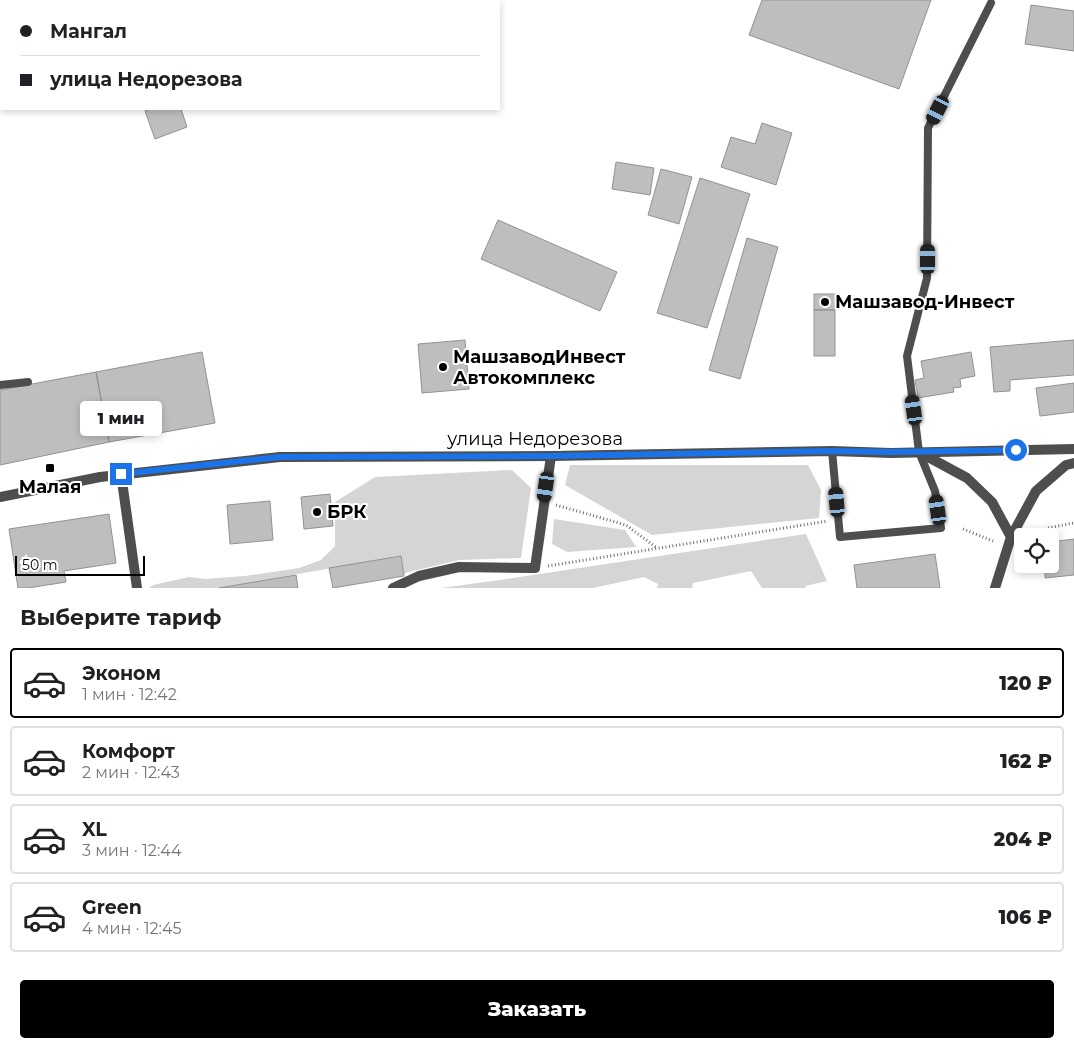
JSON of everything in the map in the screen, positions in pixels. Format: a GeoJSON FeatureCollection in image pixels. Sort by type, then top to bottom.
{"type":"FeatureCollection","features":[{"type":"Feature","properties":{"kind":"street","name":"улица Недорезова"},"geometry":{"type":"LineString","coordinates":[[0,497],[121,474],[280,457],[551,456],[1074,449]]}},
{"type":"Feature","properties":{"kind":"street"},"geometry":{"type":"LineString","coordinates":[[919,452],[967,478],[992,502],[1011,537]]}},
{"type":"Feature","properties":{"kind":"street"},"geometry":{"type":"LineString","coordinates":[[393,588],[419,576],[459,567],[535,568],[551,456]]}},
{"type":"Feature","properties":{"kind":"street"},"geometry":{"type":"LineString","coordinates":[[995,588],[1011,537],[1036,491],[1066,465],[1074,463]]}},
{"type":"Feature","properties":{"kind":"street"},"geometry":{"type":"LineString","coordinates":[[121,474],[137,588]]}},
{"type":"Feature","properties":{"kind":"lane"},"geometry":{"type":"LineString","coordinates":[[832,451],[840,537],[941,528],[935,491],[919,452],[906,356],[927,278],[928,128],[991,3]]}},
{"type":"Feature","properties":{"kind":"lane"},"geometry":{"type":"LineString","coordinates":[[0,385],[28,382]]}},
{"type":"Feature","properties":{"kind":"path"},"geometry":{"type":"LineString","coordinates":[[544,502],[626,525],[658,548]]}},
{"type":"Feature","properties":{"kind":"path"},"geometry":{"type":"LineString","coordinates":[[535,568],[838,519]]}},
{"type":"Feature","properties":{"kind":"path"},"geometry":{"type":"LineString","coordinates":[[1048,528],[1074,523]]}},
{"type":"Feature","properties":{"kind":"path"},"geometry":{"type":"LineString","coordinates":[[963,529],[993,541]]}},
{"type":"Feature","properties":{"kind":"shaded area"},"geometry":{"type":"Polygon","coordinates":[[[570,465],[808,465],[821,490],[819,518],[652,535],[565,485],[570,465]]]}},
{"type":"Feature","properties":{"kind":"shaded area"},"geometry":{"type":"Polygon","coordinates":[[[512,470],[531,488],[521,558],[459,560],[404,574],[400,556],[219,588],[149,588],[153,585],[189,577],[205,579],[245,576],[299,568],[321,560],[335,546],[335,502],[375,477],[512,470]]]}},
{"type":"Feature","properties":{"kind":"shaded area"},"geometry":{"type":"Polygon","coordinates":[[[554,519],[625,530],[636,547],[567,552],[552,544],[554,519]]]}},
{"type":"Feature","properties":{"kind":"shaded area"},"geometry":{"type":"Polygon","coordinates":[[[806,534],[827,581],[805,586],[806,588],[762,588],[751,571],[693,583],[692,588],[657,588],[658,584],[644,577],[593,588],[441,588],[507,579],[806,534]]]}},
{"type":"Feature","properties":{"kind":"building"},"geometry":{"type":"Polygon","coordinates":[[[762,0],[931,0],[899,89],[749,35],[762,0]]]}},
{"type":"Feature","properties":{"kind":"building"},"geometry":{"type":"Polygon","coordinates":[[[1031,5],[1074,11],[1074,51],[1025,44],[1031,5]]]}},
{"type":"Feature","properties":{"kind":"building"},"geometry":{"type":"Polygon","coordinates":[[[181,110],[187,127],[155,139],[145,111],[181,110]]]}},
{"type":"Feature","properties":{"kind":"building"},"geometry":{"type":"Polygon","coordinates":[[[762,123],[792,133],[776,185],[721,167],[731,137],[755,144],[762,123]]]}},
{"type":"Feature","properties":{"kind":"building"},"geometry":{"type":"Polygon","coordinates":[[[616,162],[654,168],[650,195],[612,189],[616,162]]]}},
{"type":"Feature","properties":{"kind":"building"},"geometry":{"type":"Polygon","coordinates":[[[661,169],[692,177],[679,224],[648,215],[661,169]]]}},
{"type":"Feature","properties":{"kind":"building"},"geometry":{"type":"Polygon","coordinates":[[[700,178],[750,194],[707,328],[657,313],[700,178]]]}},
{"type":"Feature","properties":{"kind":"building"},"geometry":{"type":"Polygon","coordinates":[[[498,220],[617,272],[600,311],[481,259],[498,220]]]}},
{"type":"Feature","properties":{"kind":"building"},"geometry":{"type":"Polygon","coordinates":[[[747,238],[778,247],[740,379],[709,370],[747,238]]]}},
{"type":"Feature","properties":{"kind":"building","name":"Машзавод-Инвест"},"geometry":{"type":"Polygon","coordinates":[[[814,294],[836,294],[835,310],[814,310],[814,294]]]}},
{"type":"Feature","properties":{"kind":"building"},"geometry":{"type":"Polygon","coordinates":[[[814,310],[835,310],[835,356],[814,356],[814,310]]]}},
{"type":"Feature","properties":{"kind":"building","name":"МашзаводИнвест Автокомплекс"},"geometry":{"type":"Polygon","coordinates":[[[465,340],[469,389],[422,393],[418,344],[465,340]]]}},
{"type":"Feature","properties":{"kind":"building"},"geometry":{"type":"Polygon","coordinates":[[[1074,340],[1074,375],[1010,380],[1010,391],[994,392],[990,347],[1074,340]]]}},
{"type":"Feature","properties":{"kind":"building"},"geometry":{"type":"Polygon","coordinates":[[[202,352],[215,423],[109,442],[96,372],[202,352]]]}},
{"type":"Feature","properties":{"kind":"building"},"geometry":{"type":"Polygon","coordinates":[[[971,352],[975,376],[960,379],[961,387],[953,388],[954,392],[918,398],[915,380],[924,378],[921,361],[971,352]]]}},
{"type":"Feature","properties":{"kind":"building"},"geometry":{"type":"Polygon","coordinates":[[[96,372],[109,442],[0,465],[0,390],[96,372]]]}},
{"type":"Feature","properties":{"kind":"building"},"geometry":{"type":"Polygon","coordinates":[[[1074,383],[1074,412],[1040,416],[1036,388],[1074,383]]]}},
{"type":"Feature","properties":{"kind":"building"},"geometry":{"type":"Polygon","coordinates":[[[330,494],[333,526],[304,529],[301,497],[330,494]]]}},
{"type":"Feature","properties":{"kind":"building"},"geometry":{"type":"Polygon","coordinates":[[[270,501],[273,540],[230,544],[227,505],[270,501]]]}},
{"type":"Feature","properties":{"kind":"building"},"geometry":{"type":"Polygon","coordinates":[[[109,514],[116,563],[64,571],[66,582],[18,588],[9,529],[109,514]]]}},
{"type":"Feature","properties":{"kind":"building"},"geometry":{"type":"Polygon","coordinates":[[[1074,539],[1074,575],[1045,578],[1045,573],[1059,573],[1059,541],[1074,539]]]}},
{"type":"Feature","properties":{"kind":"building"},"geometry":{"type":"Polygon","coordinates":[[[935,554],[940,588],[857,588],[854,565],[935,554]]]}},
{"type":"Feature","properties":{"kind":"building"},"geometry":{"type":"Polygon","coordinates":[[[401,556],[404,576],[333,588],[329,568],[401,556]]]}},
{"type":"Feature","properties":{"kind":"building"},"geometry":{"type":"Polygon","coordinates":[[[296,575],[298,588],[219,588],[296,575]]]}},
{"type":"Feature","properties":{"kind":"place","name":"Машзавод-Инвест"},"geometry":{"type":"Point","coordinates":[825,302]}},
{"type":"Feature","properties":{"kind":"place","name":"МашзаводИнвест Автокомплекс"},"geometry":{"type":"Point","coordinates":[443,367]}},
{"type":"Feature","properties":{"kind":"place","name":"Малая"},"geometry":{"type":"Point","coordinates":[50,468]}},
{"type":"Feature","properties":{"kind":"place","name":"БРК"},"geometry":{"type":"Point","coordinates":[317,512]}},
{"type":"Feature","properties":{"kind":"route"},"geometry":{"type":"LineString","coordinates":[[121,474],[280,457],[551,456],[1016,450]]}}]}
